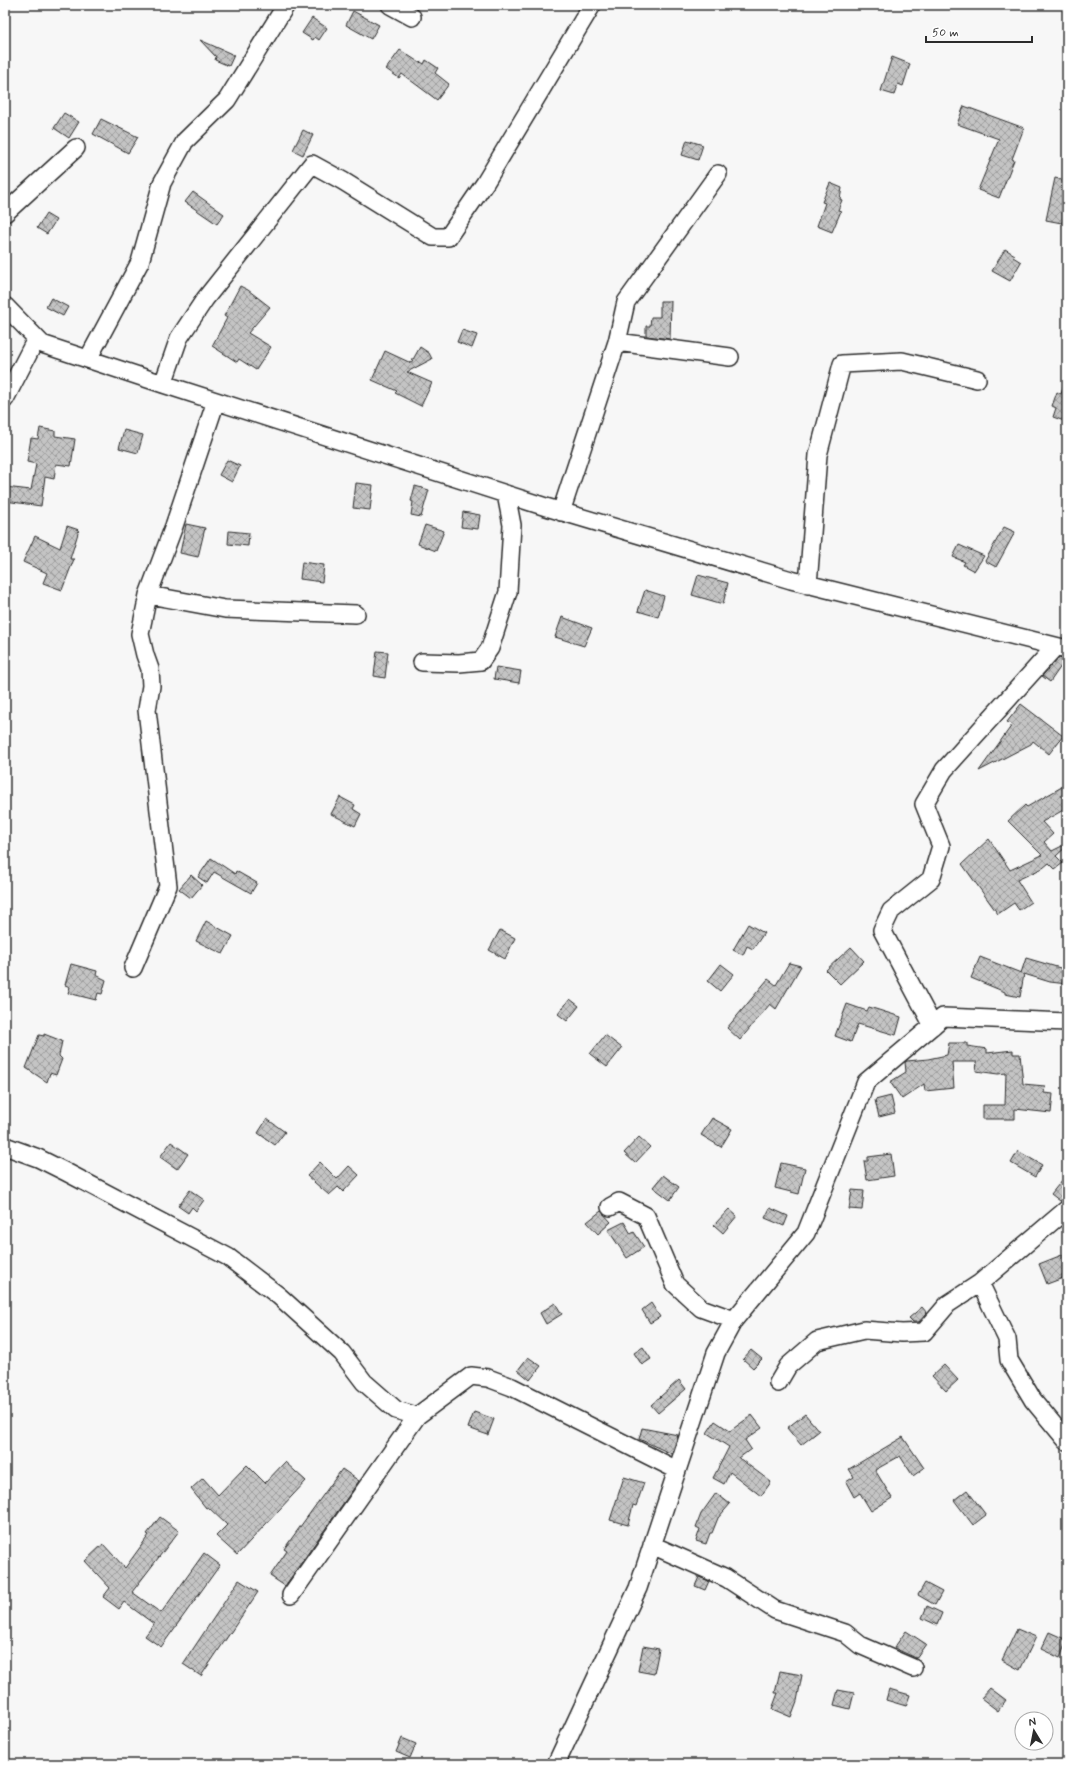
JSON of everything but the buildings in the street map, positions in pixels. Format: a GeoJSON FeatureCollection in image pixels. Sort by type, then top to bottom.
{"type":"FeatureCollection","features":[{"type":"Feature","properties":{"kind":"street"},"geometry":{"type":"LineString","coordinates":[[88,359],[140,262],[162,183],[185,141],[227,100],[286,5]]}},
{"type":"Feature","properties":{"kind":"street"},"geometry":{"type":"LineString","coordinates":[[390,5],[412,17]]}},
{"type":"Feature","properties":{"kind":"street"},"geometry":{"type":"LineString","coordinates":[[163,384],[180,338],[201,306],[312,164],[343,181],[433,237],[448,237],[485,183],[592,5]]}},
{"type":"Feature","properties":{"kind":"street"},"geometry":{"type":"LineString","coordinates":[[5,213],[76,148]]}},
{"type":"Feature","properties":{"kind":"street"},"geometry":{"type":"LineString","coordinates":[[561,512],[617,342],[626,302],[718,174]]}},
{"type":"Feature","properties":{"kind":"street"},"geometry":{"type":"LineString","coordinates":[[5,306],[42,344],[163,384],[561,512],[808,585],[1061,648],[944,770],[924,804],[941,846],[931,879],[891,911],[882,930],[933,1026]]}},
{"type":"Feature","properties":{"kind":"street"},"geometry":{"type":"LineString","coordinates":[[5,399],[36,339]]}},
{"type":"Feature","properties":{"kind":"street"},"geometry":{"type":"LineString","coordinates":[[617,342],[730,357]]}},
{"type":"Feature","properties":{"kind":"street"},"geometry":{"type":"LineString","coordinates":[[808,585],[818,455],[842,364],[902,361],[977,379]]}},
{"type":"Feature","properties":{"kind":"street"},"geometry":{"type":"LineString","coordinates":[[132,968],[168,886],[147,710],[151,686],[150,669],[140,634],[149,595],[216,401]]}},
{"type":"Feature","properties":{"kind":"street"},"geometry":{"type":"LineString","coordinates":[[422,662],[459,663],[480,661],[490,648],[508,592],[512,525],[506,494]]}},
{"type":"Feature","properties":{"kind":"street"},"geometry":{"type":"LineString","coordinates":[[149,595],[225,609],[356,614]]}},
{"type":"Feature","properties":{"kind":"street"},"geometry":{"type":"LineString","coordinates":[[556,1764],[638,1588],[716,1353],[734,1320],[806,1233],[866,1082],[943,1017],[1067,1022]]}},
{"type":"Feature","properties":{"kind":"street"},"geometry":{"type":"LineString","coordinates":[[5,1146],[38,1158],[228,1257],[279,1296],[342,1353],[364,1382],[396,1410],[417,1416]]}},
{"type":"Feature","properties":{"kind":"street"},"geometry":{"type":"LineString","coordinates":[[610,1207],[619,1202],[646,1216],[675,1284],[701,1308],[734,1320]]}},
{"type":"Feature","properties":{"kind":"street"},"geometry":{"type":"LineString","coordinates":[[778,1383],[788,1366],[817,1341],[864,1330],[902,1333],[924,1332],[948,1304],[980,1283],[1067,1209]]}},
{"type":"Feature","properties":{"kind":"street"},"geometry":{"type":"LineString","coordinates":[[980,1283],[1007,1339],[1009,1360],[1033,1400],[1067,1441]]}},
{"type":"Feature","properties":{"kind":"street"},"geometry":{"type":"LineString","coordinates":[[291,1595],[417,1416],[471,1376],[488,1378],[512,1387],[677,1470]]}},
{"type":"Feature","properties":{"kind":"street"},"geometry":{"type":"LineString","coordinates":[[652,1545],[726,1578],[775,1610],[845,1633],[860,1645],[913,1668]]}}]}
